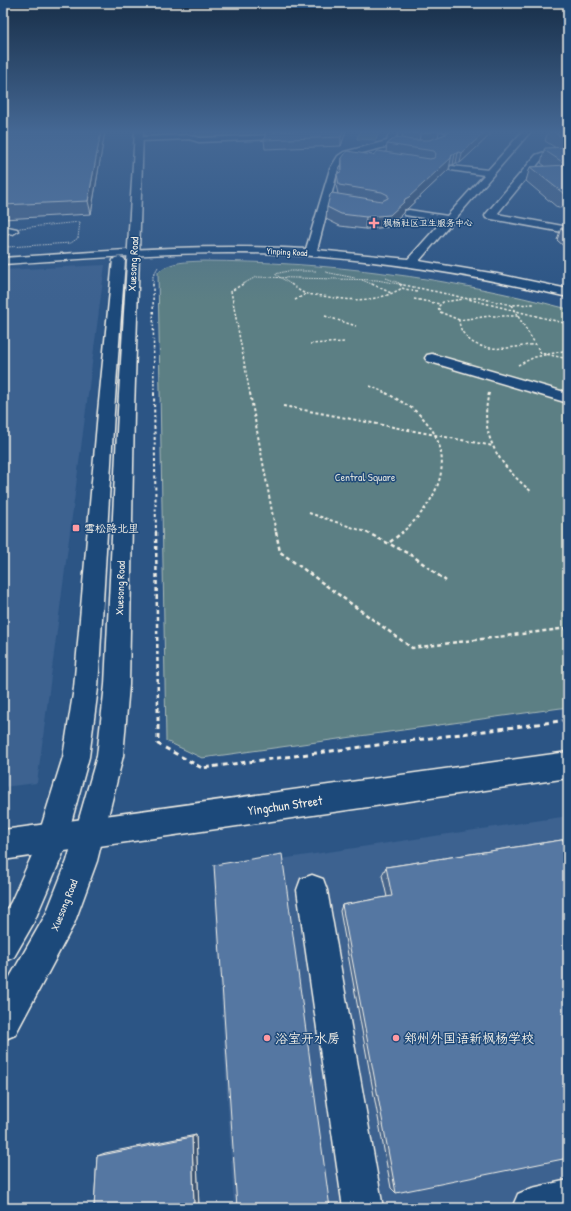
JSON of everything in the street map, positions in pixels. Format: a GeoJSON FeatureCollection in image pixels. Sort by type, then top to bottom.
{"type":"FeatureCollection","features":[{"type":"Feature","properties":{"kind":"main road","name":"Xuesong Road"},"geometry":{"type":"LineString","coordinates":[[3,946],[22,913],[47,856],[76,757],[86,688],[106,412],[127,253],[132,188]]}},
{"type":"Feature","properties":{"kind":"main road"},"geometry":{"type":"LineString","coordinates":[[310,252],[329,200],[331,188]]}},
{"type":"Feature","properties":{"kind":"main road"},"geometry":{"type":"LineString","coordinates":[[411,263],[477,188]]}},
{"type":"Feature","properties":{"kind":"main road"},"geometry":{"type":"LineString","coordinates":[[492,214],[513,188]]}},
{"type":"Feature","properties":{"kind":"main road"},"geometry":{"type":"LineString","coordinates":[[458,209],[492,214]]}},
{"type":"Feature","properties":{"kind":"main road"},"geometry":{"type":"LineString","coordinates":[[409,213],[449,219]]}},
{"type":"Feature","properties":{"kind":"main road"},"geometry":{"type":"LineString","coordinates":[[492,214],[490,216],[568,230]]}},
{"type":"Feature","properties":{"kind":"main road","name":"Yinping Road"},"geometry":{"type":"LineString","coordinates":[[3,261],[127,253],[224,250],[310,252],[411,263],[490,276],[568,293]]}},
{"type":"Feature","properties":{"kind":"main road","name":"Xuesong Road"},"geometry":{"type":"LineString","coordinates":[[3,1023],[58,924],[82,861],[110,756],[116,685],[126,411],[127,253]]}},
{"type":"Feature","properties":{"kind":"main road"},"geometry":{"type":"LineString","coordinates":[[432,358],[568,398]]}},
{"type":"Feature","properties":{"kind":"main road","name":"Yingchun Street"},"geometry":{"type":"LineString","coordinates":[[3,845],[568,765]]}},
{"type":"Feature","properties":{"kind":"main road"},"geometry":{"type":"LineString","coordinates":[[312,890],[362,1208]]}},
{"type":"Feature","properties":{"kind":"main road"},"geometry":{"type":"LineString","coordinates":[[532,1208],[568,1200]]}},
{"type":"Feature","properties":{"kind":"path"},"geometry":{"type":"LineString","coordinates":[[8,230],[33,226],[80,222],[78,238],[71,243],[8,247]]}},
{"type":"Feature","properties":{"kind":"path"},"geometry":{"type":"LineString","coordinates":[[161,265],[156,269],[153,276],[158,744],[202,768],[568,720]]}},
{"type":"Feature","properties":{"kind":"path"},"geometry":{"type":"LineString","coordinates":[[391,293],[358,279],[325,272],[304,271],[275,273],[278,277],[306,294],[345,300],[364,300],[391,293],[402,288],[417,292]]}},
{"type":"Feature","properties":{"kind":"path"},"geometry":{"type":"LineString","coordinates":[[568,324],[467,298],[377,280],[256,277],[231,291],[280,552],[412,648],[568,628]]}},
{"type":"Feature","properties":{"kind":"path"},"geometry":{"type":"LineString","coordinates":[[295,300],[306,294]]}},
{"type":"Feature","properties":{"kind":"path"},"geometry":{"type":"LineString","coordinates":[[414,299],[440,304],[447,301],[467,298],[479,298],[511,305],[541,304]]}},
{"type":"Feature","properties":{"kind":"path"},"geometry":{"type":"LineString","coordinates":[[440,304],[438,306],[440,312],[460,320],[491,316],[518,316]]}},
{"type":"Feature","properties":{"kind":"path"},"geometry":{"type":"LineString","coordinates":[[511,305],[539,351],[545,355],[568,359]]}},
{"type":"Feature","properties":{"kind":"path"},"geometry":{"type":"LineString","coordinates":[[325,316],[356,326]]}},
{"type":"Feature","properties":{"kind":"path"},"geometry":{"type":"LineString","coordinates":[[460,320],[460,325],[467,338],[481,346],[502,348],[536,344]]}},
{"type":"Feature","properties":{"kind":"path"},"geometry":{"type":"LineString","coordinates":[[310,344],[345,342]]}},
{"type":"Feature","properties":{"kind":"path"},"geometry":{"type":"LineString","coordinates":[[532,492],[518,482],[493,446],[486,428],[485,412],[487,399],[492,386],[500,378],[524,361],[568,350]]}},
{"type":"Feature","properties":{"kind":"path"},"geometry":{"type":"LineString","coordinates":[[370,386],[395,397],[412,409],[428,424],[435,435],[442,460],[440,479],[435,495],[422,514],[390,542]]}},
{"type":"Feature","properties":{"kind":"path"},"geometry":{"type":"LineString","coordinates":[[283,406],[493,446]]}},
{"type":"Feature","properties":{"kind":"path"},"geometry":{"type":"LineString","coordinates":[[309,513],[357,527],[390,542],[412,554],[446,581]]}},
{"type":"Feature","properties":{"kind":"shaded area"},"geometry":{"type":"Polygon","coordinates":[[[105,265],[37,783],[3,787],[3,270],[105,265]]]}},
{"type":"Feature","properties":{"kind":"shaded area","name":"郑州外国语新枫杨学校"},"geometry":{"type":"Polygon","coordinates":[[[568,816],[568,1208],[234,1208],[213,869],[568,816]]]}},
{"type":"Feature","properties":{"kind":"green space","name":"Central Square"},"geometry":{"type":"Polygon","coordinates":[[[203,261],[296,264],[387,273],[477,288],[568,309],[568,707],[202,758],[166,741],[158,272],[163,268],[174,264],[203,261]]]}},
{"type":"Feature","properties":{"kind":"building"},"geometry":{"type":"Polygon","coordinates":[[[3,188],[91,188],[88,201],[3,205],[3,188]]]}},
{"type":"Feature","properties":{"kind":"building"},"geometry":{"type":"Polygon","coordinates":[[[354,188],[419,188],[405,199],[404,202],[390,215],[366,217],[341,214],[327,207],[330,195],[332,193],[382,201],[388,198],[388,195],[382,192],[354,188]]]}},
{"type":"Feature","properties":{"kind":"building"},"geometry":{"type":"Polygon","coordinates":[[[556,188],[568,188],[568,193],[563,193],[556,188]]]}},
{"type":"Feature","properties":{"kind":"building"},"geometry":{"type":"Polygon","coordinates":[[[561,228],[568,229],[568,233],[561,228]]]}},
{"type":"Feature","properties":{"kind":"building"},"geometry":{"type":"Polygon","coordinates":[[[568,839],[568,1158],[396,1193],[342,905],[392,896],[386,867],[568,839]]]}},
{"type":"Feature","properties":{"kind":"building","name":"浴室开水房"},"geometry":{"type":"Polygon","coordinates":[[[282,854],[330,1208],[237,1208],[214,865],[282,854]]]}},
{"type":"Feature","properties":{"kind":"building"},"geometry":{"type":"Polygon","coordinates":[[[192,1137],[194,1208],[94,1208],[97,1156],[192,1137]]]}},
{"type":"Feature","properties":{"kind":"place","name":"枫杨社区卫生服务中心"},"geometry":{"type":"Point","coordinates":[374,223]}},
{"type":"Feature","properties":{"kind":"place","name":"雪松路北里"},"geometry":{"type":"Point","coordinates":[76,528]}},
{"type":"Feature","properties":{"kind":"place","name":"浴室开水房"},"geometry":{"type":"Point","coordinates":[267,1038]}},
{"type":"Feature","properties":{"kind":"place","name":"郑州外国语新枫杨学校"},"geometry":{"type":"Point","coordinates":[396,1038]}}]}
